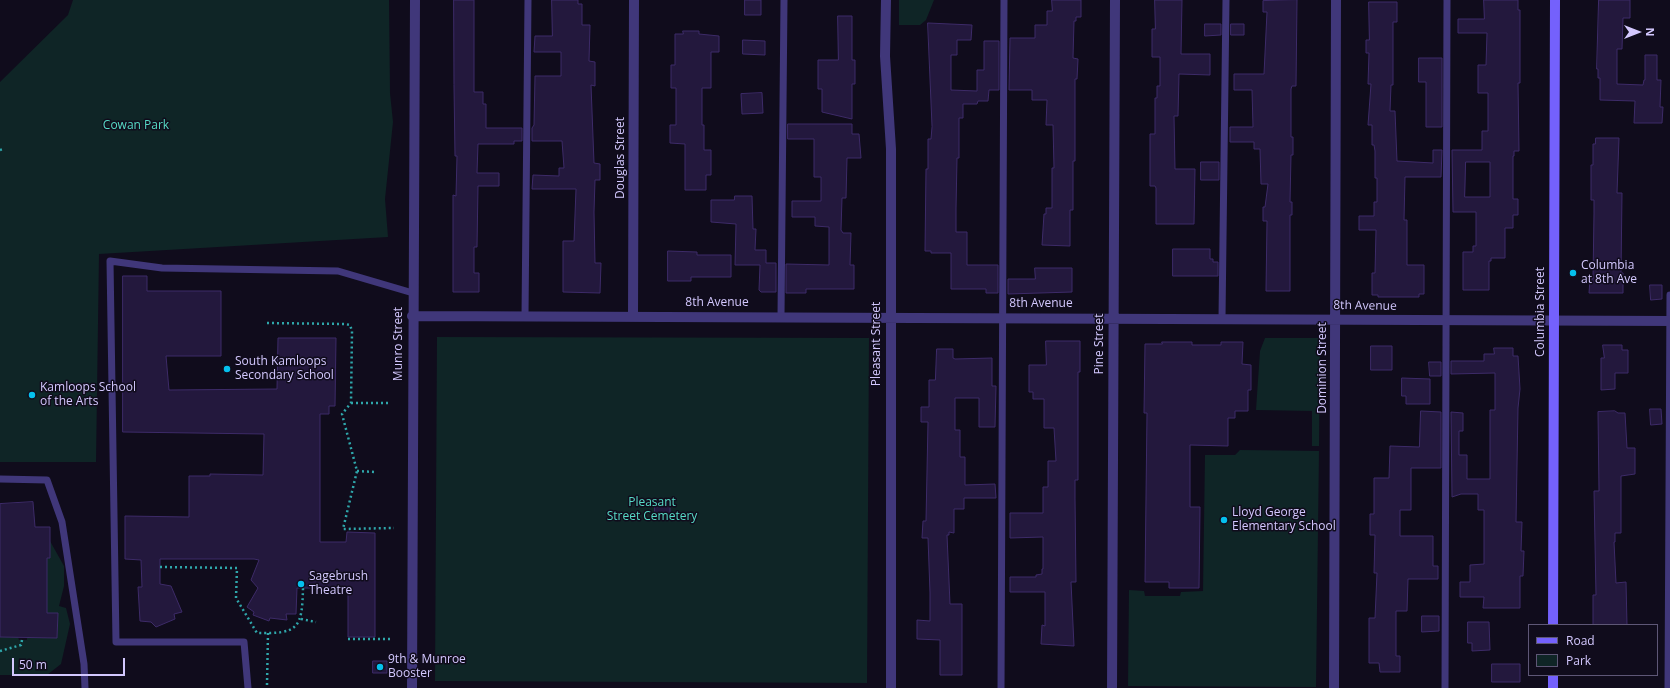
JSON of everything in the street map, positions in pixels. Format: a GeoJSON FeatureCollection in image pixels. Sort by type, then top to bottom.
{"type":"FeatureCollection","features":[{"type":"Feature","properties":{"kind":"main road","name":"Columbia Street"},"geometry":{"type":"LineString","coordinates":[[1553,624],[1555,0]]}},
{"type":"Feature","properties":{"kind":"main road"},"geometry":{"type":"LineString","coordinates":[[1553,676],[1553,688]]}},
{"type":"Feature","properties":{"kind":"street","name":"Munro Street"},"geometry":{"type":"LineString","coordinates":[[412,688],[412,316],[415,0]]}},
{"type":"Feature","properties":{"kind":"street","name":"Douglas Street"},"geometry":{"type":"LineString","coordinates":[[633,316],[634,0]]}},
{"type":"Feature","properties":{"kind":"street","name":"Pleasant Street"},"geometry":{"type":"LineString","coordinates":[[886,0],[885,56],[891,149],[891,688]]}},
{"type":"Feature","properties":{"kind":"street","name":"Pine Street"},"geometry":{"type":"LineString","coordinates":[[1112,688],[1115,0]]}},
{"type":"Feature","properties":{"kind":"street","name":"Dominion Street"},"geometry":{"type":"LineString","coordinates":[[1334,688],[1336,0]]}},
{"type":"Feature","properties":{"kind":"street","name":"8th Avenue"},"geometry":{"type":"LineString","coordinates":[[412,316],[781,316],[1670,321]]}},
{"type":"Feature","properties":{"kind":"lane"},"geometry":{"type":"LineString","coordinates":[[525,316],[528,0]]}},
{"type":"Feature","properties":{"kind":"lane"},"geometry":{"type":"LineString","coordinates":[[781,316],[784,0]]}},
{"type":"Feature","properties":{"kind":"lane"},"geometry":{"type":"LineString","coordinates":[[1001,688],[1004,0]]}},
{"type":"Feature","properties":{"kind":"lane"},"geometry":{"type":"LineString","coordinates":[[1222,318],[1226,0]]}},
{"type":"Feature","properties":{"kind":"lane"},"geometry":{"type":"LineString","coordinates":[[1445,688],[1447,0]]}},
{"type":"Feature","properties":{"kind":"lane"},"geometry":{"type":"LineString","coordinates":[[248,688],[244,642],[116,642],[110,261],[162,268],[338,271],[413,293]]}},
{"type":"Feature","properties":{"kind":"lane"},"geometry":{"type":"LineString","coordinates":[[1668,688],[1670,295]]}},
{"type":"Feature","properties":{"kind":"lane"},"geometry":{"type":"LineString","coordinates":[[0,479],[47,480],[62,522],[84,664],[85,688]]}},
{"type":"Feature","properties":{"kind":"path"},"geometry":{"type":"LineString","coordinates":[[267,323],[350,325],[352,331],[351,402],[342,414],[356,471],[343,529],[394,528]]}},
{"type":"Feature","properties":{"kind":"path"},"geometry":{"type":"LineString","coordinates":[[351,402],[389,403]]}},
{"type":"Feature","properties":{"kind":"path"},"geometry":{"type":"LineString","coordinates":[[356,471],[375,472]]}},
{"type":"Feature","properties":{"kind":"path"},"geometry":{"type":"LineString","coordinates":[[160,567],[237,568],[236,598],[257,633],[286,631],[294,627],[300,619],[302,588]]}},
{"type":"Feature","properties":{"kind":"path"},"geometry":{"type":"LineString","coordinates":[[300,619],[316,622]]}},
{"type":"Feature","properties":{"kind":"path"},"geometry":{"type":"LineString","coordinates":[[267,685],[268,633]]}},
{"type":"Feature","properties":{"kind":"path"},"geometry":{"type":"LineString","coordinates":[[348,639],[394,639]]}},
{"type":"Feature","properties":{"kind":"path"},"geometry":{"type":"LineString","coordinates":[[0,651],[21,644],[22,640]]}},
{"type":"Feature","properties":{"kind":"green space","name":"Cowan Park"},"geometry":{"type":"Polygon","coordinates":[[[73,0],[389,0],[390,93],[393,122],[385,199],[388,237],[99,254],[96,462],[0,462],[0,82],[68,15],[73,0]]]}},
{"type":"Feature","properties":{"kind":"green space"},"geometry":{"type":"Polygon","coordinates":[[[899,0],[934,0],[926,20],[920,25],[899,25],[899,0]]]}},
{"type":"Feature","properties":{"kind":"green space","name":"Pleasant Street Cemetery"},"geometry":{"type":"Polygon","coordinates":[[[437,337],[869,338],[867,683],[435,681],[437,337]]]}},
{"type":"Feature","properties":{"kind":"green space"},"geometry":{"type":"Polygon","coordinates":[[[1265,338],[1320,338],[1319,446],[1312,446],[1312,411],[1256,410],[1260,351],[1265,338]]]}},
{"type":"Feature","properties":{"kind":"green space"},"geometry":{"type":"Polygon","coordinates":[[[1240,450],[1319,451],[1316,687],[1128,686],[1129,590],[1144,591],[1145,596],[1180,596],[1181,592],[1203,591],[1205,455],[1235,455],[1240,450]]]}},
{"type":"Feature","properties":{"kind":"green space"},"geometry":{"type":"Polygon","coordinates":[[[50,541],[64,566],[64,586],[59,606],[66,608],[70,624],[61,664],[47,675],[0,675],[0,637],[18,637],[19,640],[27,640],[27,638],[57,638],[58,613],[47,613],[47,558],[50,558],[50,541]]]}},
{"type":"Feature","properties":{"kind":"building"},"geometry":{"type":"Polygon","coordinates":[[[454,0],[474,0],[474,92],[483,92],[483,104],[486,104],[486,128],[522,128],[522,141],[514,141],[514,144],[478,144],[477,173],[499,173],[499,186],[478,186],[477,247],[474,247],[474,273],[479,273],[479,292],[453,292],[453,195],[456,196],[457,156],[455,156],[454,0]]]}},
{"type":"Feature","properties":{"kind":"building"},"geometry":{"type":"Polygon","coordinates":[[[552,0],[578,0],[578,4],[582,4],[582,25],[590,25],[589,61],[595,62],[595,86],[591,85],[594,163],[600,164],[600,180],[595,180],[594,212],[595,263],[601,263],[600,293],[563,292],[563,241],[574,241],[576,189],[532,189],[533,175],[559,176],[559,168],[564,168],[562,141],[532,141],[532,128],[534,125],[535,76],[561,76],[561,52],[534,52],[535,36],[552,36],[552,0]]]}},
{"type":"Feature","properties":{"kind":"building"},"geometry":{"type":"Polygon","coordinates":[[[745,0],[761,0],[761,15],[745,15],[745,0]]]}},
{"type":"Feature","properties":{"kind":"building"},"geometry":{"type":"Polygon","coordinates":[[[1052,0],[1081,0],[1081,17],[1076,17],[1076,21],[1074,21],[1073,58],[1078,59],[1077,79],[1075,79],[1075,161],[1073,161],[1073,210],[1070,210],[1070,246],[1042,245],[1044,214],[1046,214],[1046,208],[1052,208],[1052,168],[1054,168],[1053,125],[1046,125],[1047,100],[1032,100],[1032,90],[1009,90],[1010,38],[1035,38],[1035,25],[1047,25],[1047,11],[1052,11],[1052,0]]]}},
{"type":"Feature","properties":{"kind":"building"},"geometry":{"type":"Polygon","coordinates":[[[1155,0],[1182,0],[1181,54],[1210,54],[1210,75],[1179,74],[1178,116],[1174,116],[1175,169],[1195,169],[1194,224],[1156,224],[1156,188],[1155,186],[1150,186],[1150,134],[1155,134],[1155,98],[1157,98],[1157,86],[1160,86],[1160,57],[1152,57],[1152,29],[1155,29],[1155,0]]]}},
{"type":"Feature","properties":{"kind":"building"},"geometry":{"type":"Polygon","coordinates":[[[1297,0],[1296,86],[1292,86],[1291,89],[1291,137],[1293,137],[1293,155],[1291,155],[1290,202],[1292,202],[1292,215],[1290,215],[1290,291],[1266,291],[1267,221],[1263,221],[1263,207],[1265,207],[1268,184],[1261,184],[1260,149],[1254,149],[1254,142],[1230,142],[1230,127],[1253,127],[1252,90],[1234,90],[1234,74],[1264,74],[1267,12],[1263,12],[1263,1],[1297,0]]]}},
{"type":"Feature","properties":{"kind":"building"},"geometry":{"type":"Polygon","coordinates":[[[1484,0],[1518,0],[1518,10],[1520,10],[1520,83],[1518,83],[1519,151],[1514,151],[1513,156],[1513,199],[1518,199],[1518,215],[1513,215],[1513,228],[1505,228],[1505,258],[1491,258],[1491,261],[1489,261],[1489,290],[1463,290],[1463,252],[1473,252],[1473,246],[1476,246],[1476,212],[1453,212],[1452,150],[1482,150],[1482,131],[1488,131],[1488,93],[1478,93],[1478,65],[1486,65],[1487,33],[1458,33],[1458,19],[1484,19],[1484,0]],[[1466,162],[1465,197],[1490,197],[1490,162],[1466,162]]]}},
{"type":"Feature","properties":{"kind":"building"},"geometry":{"type":"Polygon","coordinates":[[[1599,0],[1630,0],[1630,18],[1623,18],[1622,49],[1617,49],[1617,84],[1643,85],[1645,80],[1645,55],[1657,55],[1657,80],[1661,80],[1660,107],[1663,107],[1662,123],[1634,123],[1635,101],[1600,100],[1600,78],[1598,78],[1597,69],[1599,0]]]}},
{"type":"Feature","properties":{"kind":"building"},"geometry":{"type":"Polygon","coordinates":[[[1369,2],[1397,2],[1397,22],[1393,22],[1393,85],[1391,85],[1390,111],[1395,111],[1397,161],[1433,163],[1433,150],[1442,150],[1441,177],[1405,177],[1404,220],[1407,220],[1407,265],[1424,265],[1424,294],[1419,294],[1419,297],[1378,297],[1378,295],[1372,295],[1372,273],[1375,273],[1376,230],[1359,230],[1359,216],[1374,216],[1374,202],[1377,202],[1377,178],[1375,178],[1375,151],[1374,145],[1372,145],[1372,125],[1368,125],[1371,84],[1368,84],[1369,53],[1366,53],[1366,40],[1369,40],[1369,2]]]}},
{"type":"Feature","properties":{"kind":"building"},"geometry":{"type":"Polygon","coordinates":[[[838,16],[852,16],[852,60],[855,60],[855,84],[852,84],[852,119],[822,112],[822,89],[818,89],[818,60],[838,60],[838,16]]]}},
{"type":"Feature","properties":{"kind":"building"},"geometry":{"type":"Polygon","coordinates":[[[928,23],[972,25],[971,40],[957,40],[957,55],[951,55],[951,90],[977,91],[977,70],[984,70],[984,41],[999,41],[999,90],[989,90],[988,101],[978,101],[977,104],[963,104],[963,118],[959,118],[959,158],[957,158],[956,209],[956,232],[967,232],[967,265],[998,265],[998,293],[986,293],[986,289],[951,289],[951,253],[931,253],[931,251],[925,251],[926,169],[928,169],[928,139],[931,139],[932,127],[928,23]]]}},
{"type":"Feature","properties":{"kind":"building"},"geometry":{"type":"Polygon","coordinates":[[[1205,24],[1221,24],[1221,35],[1205,36],[1205,24]]]}},
{"type":"Feature","properties":{"kind":"building"},"geometry":{"type":"Polygon","coordinates":[[[1231,24],[1244,24],[1244,35],[1231,35],[1231,24]]]}},
{"type":"Feature","properties":{"kind":"building"},"geometry":{"type":"Polygon","coordinates":[[[683,31],[699,31],[699,34],[719,36],[719,52],[711,52],[711,88],[702,88],[704,150],[711,150],[711,175],[706,175],[706,190],[685,190],[685,144],[670,143],[670,125],[676,125],[676,88],[671,88],[671,65],[675,65],[675,34],[683,34],[683,31]]]}},
{"type":"Feature","properties":{"kind":"building"},"geometry":{"type":"Polygon","coordinates":[[[743,40],[765,41],[765,55],[743,54],[743,40]]]}},
{"type":"Feature","properties":{"kind":"building"},"geometry":{"type":"Polygon","coordinates":[[[1419,58],[1442,58],[1442,127],[1426,127],[1426,82],[1419,82],[1419,58]]]}},
{"type":"Feature","properties":{"kind":"building"},"geometry":{"type":"Polygon","coordinates":[[[762,93],[763,113],[742,114],[741,94],[762,93]]]}},
{"type":"Feature","properties":{"kind":"building"},"geometry":{"type":"Polygon","coordinates":[[[788,124],[852,124],[852,134],[859,134],[861,158],[847,158],[846,198],[842,198],[841,230],[843,233],[851,233],[850,265],[854,265],[854,289],[806,289],[806,293],[786,293],[786,264],[829,265],[829,227],[815,226],[815,217],[792,217],[792,201],[821,201],[821,177],[814,177],[814,139],[788,139],[788,124]]]}},
{"type":"Feature","properties":{"kind":"building"},"geometry":{"type":"Polygon","coordinates":[[[1596,138],[1619,138],[1617,193],[1622,193],[1621,273],[1623,273],[1623,293],[1589,293],[1590,279],[1593,279],[1594,200],[1591,200],[1591,165],[1593,165],[1593,144],[1595,144],[1596,138]]]}},
{"type":"Feature","properties":{"kind":"building"},"geometry":{"type":"Polygon","coordinates":[[[1201,162],[1219,162],[1219,180],[1201,180],[1201,162]]]}},
{"type":"Feature","properties":{"kind":"building"},"geometry":{"type":"Polygon","coordinates":[[[735,196],[752,196],[753,229],[756,229],[755,250],[766,250],[766,263],[776,263],[776,292],[761,292],[759,290],[760,265],[735,265],[736,224],[711,222],[711,200],[734,200],[735,196]]]}},
{"type":"Feature","properties":{"kind":"building"},"geometry":{"type":"Polygon","coordinates":[[[1173,249],[1210,249],[1210,259],[1213,259],[1213,262],[1218,262],[1218,276],[1173,276],[1173,249]]]}},
{"type":"Feature","properties":{"kind":"building"},"geometry":{"type":"Polygon","coordinates":[[[668,251],[697,252],[697,255],[731,255],[731,277],[691,277],[691,281],[668,281],[668,251]]]}},
{"type":"Feature","properties":{"kind":"building"},"geometry":{"type":"Polygon","coordinates":[[[1035,268],[1072,268],[1072,292],[1008,294],[1008,279],[1035,279],[1035,268]]]}},
{"type":"Feature","properties":{"kind":"building"},"geometry":{"type":"Polygon","coordinates":[[[123,276],[147,276],[147,291],[221,291],[221,356],[166,356],[169,390],[277,389],[278,338],[336,338],[335,406],[329,406],[329,414],[320,414],[320,542],[346,542],[347,532],[375,533],[375,637],[348,637],[348,588],[297,588],[296,614],[286,614],[287,620],[270,618],[269,621],[253,615],[254,612],[247,607],[258,588],[251,580],[259,560],[254,559],[160,559],[160,584],[171,586],[182,612],[174,614],[175,619],[156,627],[151,622],[140,621],[138,587],[142,587],[141,560],[125,559],[125,516],[189,517],[189,476],[210,476],[210,474],[263,475],[264,434],[123,432],[123,276]]]}},
{"type":"Feature","properties":{"kind":"building"},"geometry":{"type":"Polygon","coordinates":[[[1650,285],[1662,285],[1662,299],[1651,300],[1650,285]]]}},
{"type":"Feature","properties":{"kind":"building"},"geometry":{"type":"Polygon","coordinates":[[[1046,341],[1080,341],[1080,372],[1078,372],[1078,480],[1075,480],[1076,582],[1071,582],[1074,646],[1041,644],[1042,625],[1045,626],[1045,592],[1010,592],[1010,577],[1036,577],[1036,575],[1042,574],[1043,569],[1043,537],[1010,538],[1010,513],[1043,513],[1043,487],[1048,487],[1048,461],[1056,461],[1054,428],[1044,428],[1044,399],[1033,399],[1033,392],[1029,392],[1029,365],[1046,365],[1046,341]]]}},
{"type":"Feature","properties":{"kind":"building","name":"Lloyd George Elementary School"},"geometry":{"type":"Polygon","coordinates":[[[1162,342],[1192,342],[1192,345],[1221,345],[1221,342],[1243,342],[1242,364],[1251,365],[1251,390],[1248,390],[1248,411],[1235,411],[1235,418],[1228,418],[1228,446],[1190,445],[1190,507],[1200,507],[1199,588],[1169,588],[1169,582],[1145,582],[1147,413],[1144,413],[1145,344],[1162,344],[1162,342]]]}},
{"type":"Feature","properties":{"kind":"building"},"geometry":{"type":"Polygon","coordinates":[[[1603,345],[1622,345],[1622,350],[1628,350],[1628,373],[1615,373],[1615,389],[1601,390],[1601,358],[1604,358],[1603,345]]]}},
{"type":"Feature","properties":{"kind":"building"},"geometry":{"type":"Polygon","coordinates":[[[1371,346],[1392,346],[1392,370],[1371,370],[1371,346]]]}},
{"type":"Feature","properties":{"kind":"building"},"geometry":{"type":"Polygon","coordinates":[[[1494,348],[1513,348],[1513,356],[1518,356],[1520,389],[1518,408],[1516,522],[1522,522],[1521,551],[1524,551],[1523,576],[1520,576],[1520,608],[1483,608],[1484,597],[1460,597],[1460,582],[1470,582],[1470,565],[1484,564],[1484,510],[1478,510],[1478,494],[1461,494],[1452,497],[1451,412],[1463,413],[1463,431],[1459,431],[1459,455],[1467,455],[1467,479],[1490,479],[1490,410],[1495,410],[1495,373],[1451,374],[1451,361],[1484,361],[1484,354],[1494,354],[1494,348]]]}},
{"type":"Feature","properties":{"kind":"building"},"geometry":{"type":"Polygon","coordinates":[[[937,349],[953,349],[953,358],[955,359],[992,358],[992,386],[996,386],[995,427],[979,427],[979,398],[955,398],[955,430],[960,430],[960,457],[965,457],[965,485],[995,484],[996,498],[964,498],[964,509],[954,509],[954,533],[949,532],[949,535],[947,535],[950,604],[962,604],[962,675],[940,675],[940,640],[917,639],[917,620],[930,621],[928,538],[922,538],[923,521],[926,521],[928,422],[921,422],[921,407],[929,407],[929,380],[935,380],[937,349]]]}},
{"type":"Feature","properties":{"kind":"building"},"geometry":{"type":"Polygon","coordinates":[[[1429,362],[1441,362],[1441,376],[1430,376],[1429,362]]]}},
{"type":"Feature","properties":{"kind":"building"},"geometry":{"type":"Polygon","coordinates":[[[1402,378],[1430,379],[1430,404],[1406,404],[1406,396],[1402,396],[1402,378]]]}},
{"type":"Feature","properties":{"kind":"building"},"geometry":{"type":"Polygon","coordinates":[[[1650,409],[1661,409],[1662,424],[1651,425],[1650,409]]]}},
{"type":"Feature","properties":{"kind":"building"},"geometry":{"type":"Polygon","coordinates":[[[1421,411],[1441,412],[1441,468],[1411,468],[1411,510],[1400,510],[1400,536],[1433,536],[1433,566],[1438,566],[1438,579],[1408,579],[1407,611],[1396,611],[1396,656],[1400,656],[1400,672],[1380,672],[1379,663],[1369,663],[1369,618],[1375,618],[1377,573],[1374,573],[1375,535],[1370,535],[1370,514],[1374,514],[1374,478],[1389,478],[1390,446],[1419,447],[1421,411]]]}},
{"type":"Feature","properties":{"kind":"building"},"geometry":{"type":"Polygon","coordinates":[[[1615,411],[1618,413],[1625,413],[1627,448],[1635,448],[1635,474],[1621,476],[1621,533],[1615,533],[1614,542],[1616,583],[1626,582],[1627,624],[1593,624],[1593,595],[1596,595],[1594,491],[1599,491],[1598,412],[1615,411]]]}},
{"type":"Feature","properties":{"kind":"building"},"geometry":{"type":"Polygon","coordinates":[[[655,499],[670,500],[670,514],[655,514],[655,499]]]}},
{"type":"Feature","properties":{"kind":"building"},"geometry":{"type":"Polygon","coordinates":[[[33,502],[35,527],[50,527],[50,558],[47,558],[47,613],[58,613],[57,638],[0,637],[0,504],[33,502]]]}},
{"type":"Feature","properties":{"kind":"building"},"geometry":{"type":"Polygon","coordinates":[[[1422,616],[1439,616],[1439,631],[1422,632],[1422,616]]]}},
{"type":"Feature","properties":{"kind":"building"},"geometry":{"type":"Polygon","coordinates":[[[1468,622],[1489,622],[1490,650],[1472,651],[1472,643],[1468,643],[1468,622]]]}},
{"type":"Feature","properties":{"kind":"building","name":"9th & Munroe Booster"},"geometry":{"type":"Polygon","coordinates":[[[373,661],[387,661],[387,673],[373,673],[373,661]]]}},
{"type":"Feature","properties":{"kind":"building"},"geometry":{"type":"Polygon","coordinates":[[[1492,664],[1520,664],[1520,682],[1492,682],[1492,664]]]}},
{"type":"Feature","properties":{"kind":"place","name":"Columbia at 8th Ave"},"geometry":{"type":"Point","coordinates":[1573,273]}},
{"type":"Feature","properties":{"kind":"place","name":"South Kamloops Secondary School"},"geometry":{"type":"Point","coordinates":[227,369]}},
{"type":"Feature","properties":{"kind":"place","name":"Kamloops School of the Arts"},"geometry":{"type":"Point","coordinates":[32,395]}},
{"type":"Feature","properties":{"kind":"place","name":"Lloyd George Elementary School"},"geometry":{"type":"Point","coordinates":[1224,520]}},
{"type":"Feature","properties":{"kind":"place","name":"Sagebrush Theatre"},"geometry":{"type":"Point","coordinates":[301,584]}},
{"type":"Feature","properties":{"kind":"place","name":"9th & Munroe Booster"},"geometry":{"type":"Point","coordinates":[380,667]}}]}
